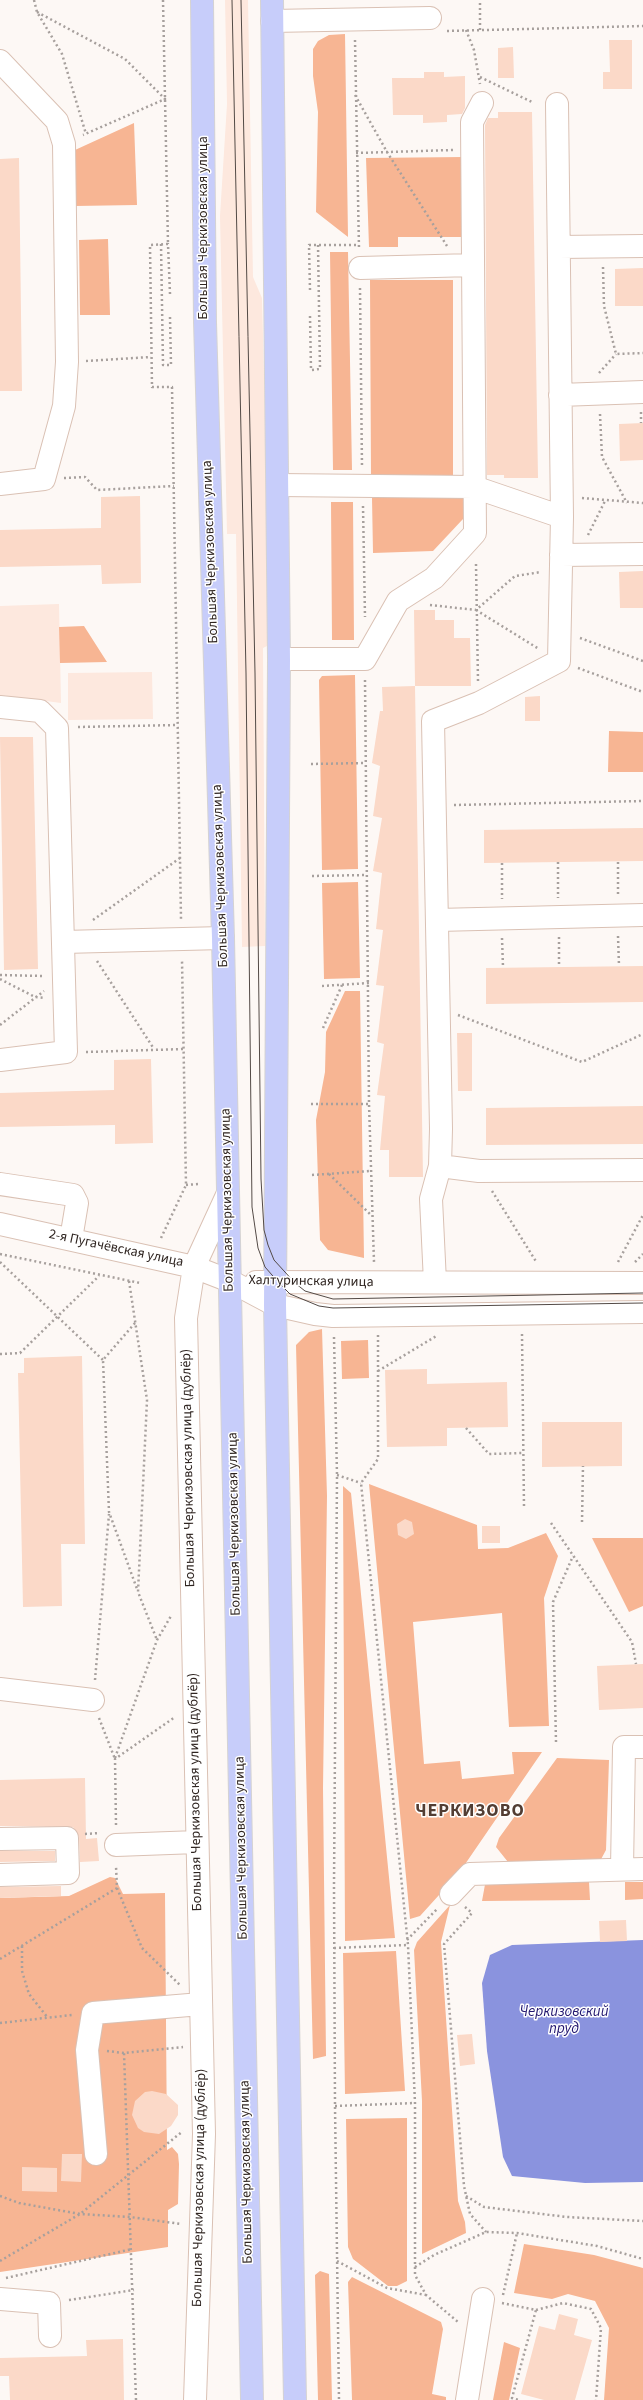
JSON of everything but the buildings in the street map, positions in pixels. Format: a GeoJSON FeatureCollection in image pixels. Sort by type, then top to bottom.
{"type":"FeatureCollection","features":[{"type":"Feature","properties":{"kind":"main road","name":"Большая Черкизовская улица"},"geometry":{"type":"LineString","coordinates":[[202,0],[205,322],[223,938],[252,2400]]}},
{"type":"Feature","properties":{"kind":"main road"},"geometry":{"type":"LineString","coordinates":[[272,10],[279,659],[275,1304],[295,2400]]}},
{"type":"Feature","properties":{"kind":"street"},"geometry":{"type":"LineString","coordinates":[[272,10],[437,24]]}},
{"type":"Feature","properties":{"kind":"street"},"geometry":{"type":"LineString","coordinates":[[0,61],[57,121],[64,144],[67,362],[64,406],[44,479],[0,484]]}},
{"type":"Feature","properties":{"kind":"street"},"geometry":{"type":"LineString","coordinates":[[279,659],[365,659],[398,601],[434,578],[475,533],[466,265],[472,122],[482,103]]}},
{"type":"Feature","properties":{"kind":"street"},"geometry":{"type":"LineString","coordinates":[[435,1282],[431,1199],[440,1166],[433,721],[479,703],[559,661],[567,559],[561,507],[557,104]]}},
{"type":"Feature","properties":{"kind":"street"},"geometry":{"type":"LineString","coordinates":[[559,247],[643,246]]}},
{"type":"Feature","properties":{"kind":"street"},"geometry":{"type":"LineString","coordinates":[[360,268],[466,265]]}},
{"type":"Feature","properties":{"kind":"street"},"geometry":{"type":"LineString","coordinates":[[560,395],[643,392]]}},
{"type":"Feature","properties":{"kind":"street"},"geometry":{"type":"LineString","coordinates":[[278,486],[474,487],[561,507]]}},
{"type":"Feature","properties":{"kind":"street"},"geometry":{"type":"LineString","coordinates":[[567,559],[643,554]]}},
{"type":"Feature","properties":{"kind":"street"},"geometry":{"type":"LineString","coordinates":[[0,707],[40,711],[57,728],[66,1052],[0,1060]]}},
{"type":"Feature","properties":{"kind":"street"},"geometry":{"type":"LineString","coordinates":[[437,920],[643,915]]}},
{"type":"Feature","properties":{"kind":"street"},"geometry":{"type":"LineString","coordinates":[[63,942],[86,933],[182,939],[223,938]]}},
{"type":"Feature","properties":{"kind":"street"},"geometry":{"type":"LineString","coordinates":[[440,1166],[479,1171],[643,1170]]}},
{"type":"Feature","properties":{"kind":"street"},"geometry":{"type":"LineString","coordinates":[[0,1184],[74,1195],[77,1203],[71,1239]]}},
{"type":"Feature","properties":{"kind":"street","name":"Большая Черкизовская улица (дублёр)"},"geometry":{"type":"LineString","coordinates":[[195,2400],[204,2134],[186,1318],[194,1267],[228,1193]]}},
{"type":"Feature","properties":{"kind":"street","name":"2-я Пугачёвская улица"},"geometry":{"type":"LineString","coordinates":[[0,1224],[194,1267],[230,1281]]}},
{"type":"Feature","properties":{"kind":"street","name":"Халтуринская улица"},"geometry":{"type":"LineString","coordinates":[[230,1281],[275,1283],[643,1282]]}},
{"type":"Feature","properties":{"kind":"street","name":"Халтуринская улица"},"geometry":{"type":"LineString","coordinates":[[230,1281],[275,1304],[333,1316],[643,1312]]}},
{"type":"Feature","properties":{"kind":"street"},"geometry":{"type":"LineString","coordinates":[[0,1689],[93,1700]]}},
{"type":"Feature","properties":{"kind":"street"},"geometry":{"type":"LineString","coordinates":[[451,1894],[470,1874],[632,1869],[624,1747],[643,1747]]}},
{"type":"Feature","properties":{"kind":"street"},"geometry":{"type":"LineString","coordinates":[[0,1839],[67,1838],[68,1873],[0,1875]]}},
{"type":"Feature","properties":{"kind":"street"},"geometry":{"type":"LineString","coordinates":[[116,1845],[197,1842]]}},
{"type":"Feature","properties":{"kind":"street"},"geometry":{"type":"LineString","coordinates":[[96,2154],[87,2050],[93,2013],[201,2004]]}},
{"type":"Feature","properties":{"kind":"street"},"geometry":{"type":"LineString","coordinates":[[0,2299],[49,2302],[50,2336]]}},
{"type":"Feature","properties":{"kind":"street"},"geometry":{"type":"LineString","coordinates":[[467,2400],[478,2329],[492,2301]]}},
{"type":"Feature","properties":{"kind":"path"},"geometry":{"type":"LineString","coordinates":[[34,0],[37,12],[62,54],[86,134]]}},
{"type":"Feature","properties":{"kind":"path"},"geometry":{"type":"LineString","coordinates":[[163,0],[170,294]]}},
{"type":"Feature","properties":{"kind":"path"},"geometry":{"type":"LineString","coordinates":[[480,0],[480,30]]}},
{"type":"Feature","properties":{"kind":"path"},"geometry":{"type":"LineString","coordinates":[[37,12],[125,59],[165,99]]}},
{"type":"Feature","properties":{"kind":"path"},"geometry":{"type":"LineString","coordinates":[[437,24],[466,30],[643,26]]}},
{"type":"Feature","properties":{"kind":"path"},"geometry":{"type":"LineString","coordinates":[[466,30],[474,50],[482,103]]}},
{"type":"Feature","properties":{"kind":"path"},"geometry":{"type":"LineString","coordinates":[[479,76],[534,103]]}},
{"type":"Feature","properties":{"kind":"path"},"geometry":{"type":"LineString","coordinates":[[355,94],[387,152],[466,265]]}},
{"type":"Feature","properties":{"kind":"path"},"geometry":{"type":"LineString","coordinates":[[64,144],[165,99]]}},
{"type":"Feature","properties":{"kind":"path"},"geometry":{"type":"LineString","coordinates":[[356,153],[472,150]]}},
{"type":"Feature","properties":{"kind":"path"},"geometry":{"type":"LineString","coordinates":[[161,244],[163,365],[171,365],[170,317]]}},
{"type":"Feature","properties":{"kind":"path"},"geometry":{"type":"LineString","coordinates":[[161,1238],[186,1185],[172,387],[152,387],[151,357],[150,245],[168,244]]}},
{"type":"Feature","properties":{"kind":"path"},"geometry":{"type":"LineString","coordinates":[[310,290],[309,245],[359,245]]}},
{"type":"Feature","properties":{"kind":"path"},"geometry":{"type":"LineString","coordinates":[[310,316],[312,370],[320,369],[318,245]]}},
{"type":"Feature","properties":{"kind":"path"},"geometry":{"type":"LineString","coordinates":[[602,246],[604,306],[616,354],[643,353]]}},
{"type":"Feature","properties":{"kind":"path"},"geometry":{"type":"LineString","coordinates":[[67,362],[151,357]]}},
{"type":"Feature","properties":{"kind":"path"},"geometry":{"type":"LineString","coordinates":[[600,394],[602,457],[627,503]]}},
{"type":"Feature","properties":{"kind":"path"},"geometry":{"type":"LineString","coordinates":[[44,479],[85,477],[97,490],[174,486]]}},
{"type":"Feature","properties":{"kind":"path"},"geometry":{"type":"LineString","coordinates":[[476,610],[515,576],[567,559],[605,501]]}},
{"type":"Feature","properties":{"kind":"path"},"geometry":{"type":"LineString","coordinates":[[561,507],[605,501],[643,503]]}},
{"type":"Feature","properties":{"kind":"path"},"geometry":{"type":"LineString","coordinates":[[475,533],[479,703]]}},
{"type":"Feature","properties":{"kind":"path"},"geometry":{"type":"LineString","coordinates":[[429,605],[476,610],[559,661],[643,692]]}},
{"type":"Feature","properties":{"kind":"path"},"geometry":{"type":"LineString","coordinates":[[561,631],[643,661]]}},
{"type":"Feature","properties":{"kind":"path"},"geometry":{"type":"LineString","coordinates":[[57,728],[178,725]]}},
{"type":"Feature","properties":{"kind":"path"},"geometry":{"type":"LineString","coordinates":[[311,764],[365,763]]}},
{"type":"Feature","properties":{"kind":"path"},"geometry":{"type":"LineString","coordinates":[[434,806],[643,801]]}},
{"type":"Feature","properties":{"kind":"path"},"geometry":{"type":"LineString","coordinates":[[154,1049],[86,933],[180,857]]}},
{"type":"Feature","properties":{"kind":"path"},"geometry":{"type":"LineString","coordinates":[[312,876],[366,875]]}},
{"type":"Feature","properties":{"kind":"path"},"geometry":{"type":"LineString","coordinates":[[0,975],[64,976]]}},
{"type":"Feature","properties":{"kind":"path"},"geometry":{"type":"LineString","coordinates":[[0,1025],[64,976]]}},
{"type":"Feature","properties":{"kind":"path"},"geometry":{"type":"LineString","coordinates":[[0,979],[35,997],[64,998]]}},
{"type":"Feature","properties":{"kind":"path"},"geometry":{"type":"LineString","coordinates":[[322,986],[369,984]]}},
{"type":"Feature","properties":{"kind":"path"},"geometry":{"type":"LineString","coordinates":[[322,1028],[342,985]]}},
{"type":"Feature","properties":{"kind":"path"},"geometry":{"type":"LineString","coordinates":[[438,1008],[582,1062],[643,1034]]}},
{"type":"Feature","properties":{"kind":"path"},"geometry":{"type":"LineString","coordinates":[[66,1052],[184,1049]]}},
{"type":"Feature","properties":{"kind":"path"},"geometry":{"type":"LineString","coordinates":[[311,1104],[369,1104]]}},
{"type":"Feature","properties":{"kind":"path"},"geometry":{"type":"LineString","coordinates":[[312,1175],[370,1171]]}},
{"type":"Feature","properties":{"kind":"path"},"geometry":{"type":"LineString","coordinates":[[479,1171],[538,1265]]}},
{"type":"Feature","properties":{"kind":"path"},"geometry":{"type":"LineString","coordinates":[[329,1174],[372,1216],[374,1269]]}},
{"type":"Feature","properties":{"kind":"path"},"geometry":{"type":"LineString","coordinates":[[186,1185],[199,1184]]}},
{"type":"Feature","properties":{"kind":"path"},"geometry":{"type":"LineString","coordinates":[[615,1266],[643,1215]]}},
{"type":"Feature","properties":{"kind":"path"},"geometry":{"type":"LineString","coordinates":[[0,1254],[99,1276],[140,1283]]}},
{"type":"Feature","properties":{"kind":"path"},"geometry":{"type":"LineString","coordinates":[[0,1262],[103,1360]]}},
{"type":"Feature","properties":{"kind":"path"},"geometry":{"type":"LineString","coordinates":[[0,1354],[20,1353],[99,1276]]}},
{"type":"Feature","properties":{"kind":"path"},"geometry":{"type":"LineString","coordinates":[[129,1281],[147,1400],[138,1592]]}},
{"type":"Feature","properties":{"kind":"path"},"geometry":{"type":"LineString","coordinates":[[135,1322],[103,1360],[109,1512],[93,1700],[115,1759],[157,1640],[172,1613]]}},
{"type":"Feature","properties":{"kind":"path"},"geometry":{"type":"LineString","coordinates":[[522,1327],[524,1507]]}},
{"type":"Feature","properties":{"kind":"path"},"geometry":{"type":"LineString","coordinates":[[334,1331],[337,1475],[334,1948],[340,2400]]}},
{"type":"Feature","properties":{"kind":"path"},"geometry":{"type":"LineString","coordinates":[[378,1331],[378,1459],[361,1483],[408,1945],[415,2103],[415,2275],[426,2295],[455,2320],[478,2329]]}},
{"type":"Feature","properties":{"kind":"path"},"geometry":{"type":"LineString","coordinates":[[378,1371],[442,1333]]}},
{"type":"Feature","properties":{"kind":"path"},"geometry":{"type":"LineString","coordinates":[[466,1428],[489,1454],[523,1454]]}},
{"type":"Feature","properties":{"kind":"path"},"geometry":{"type":"LineString","coordinates":[[582,1522],[583,1466]]}},
{"type":"Feature","properties":{"kind":"path"},"geometry":{"type":"LineString","coordinates":[[337,1475],[361,1483]]}},
{"type":"Feature","properties":{"kind":"path"},"geometry":{"type":"LineString","coordinates":[[109,1512],[157,1640]]}},
{"type":"Feature","properties":{"kind":"path"},"geometry":{"type":"LineString","coordinates":[[551,1523],[632,1642],[636,1664]]}},
{"type":"Feature","properties":{"kind":"path"},"geometry":{"type":"LineString","coordinates":[[556,1742],[553,1602],[573,1556]]}},
{"type":"Feature","properties":{"kind":"path"},"geometry":{"type":"LineString","coordinates":[[117,1888],[142,1948],[181,1986]]}},
{"type":"Feature","properties":{"kind":"path"},"geometry":{"type":"LineString","coordinates":[[472,1913],[444,1944],[466,2196],[470,2214],[486,2232]]}},
{"type":"Feature","properties":{"kind":"path"},"geometry":{"type":"LineString","coordinates":[[407,1940],[426,1920]]}},
{"type":"Feature","properties":{"kind":"path"},"geometry":{"type":"LineString","coordinates":[[334,1948],[408,1945]]}},
{"type":"Feature","properties":{"kind":"path"},"geometry":{"type":"LineString","coordinates":[[22,1946],[22,1971],[29,1994],[48,2018]]}},
{"type":"Feature","properties":{"kind":"path"},"geometry":{"type":"LineString","coordinates":[[0,2023],[93,2013]]}},
{"type":"Feature","properties":{"kind":"path"},"geometry":{"type":"LineString","coordinates":[[136,2400],[134,2290],[124,2053],[188,2047]]}},
{"type":"Feature","properties":{"kind":"path"},"geometry":{"type":"LineString","coordinates":[[335,2106],[415,2103]]}},
{"type":"Feature","properties":{"kind":"path"},"geometry":{"type":"LineString","coordinates":[[0,2261],[80,2214],[188,2127]]}},
{"type":"Feature","properties":{"kind":"path"},"geometry":{"type":"LineString","coordinates":[[0,2196],[19,2203],[80,2214],[130,2217],[187,2225]]}},
{"type":"Feature","properties":{"kind":"path"},"geometry":{"type":"LineString","coordinates":[[466,2196],[484,2207],[567,2217],[643,2221]]}},
{"type":"Feature","properties":{"kind":"path"},"geometry":{"type":"LineString","coordinates":[[415,2267],[434,2255],[486,2232],[517,2233],[597,2246],[643,2259]]}},
{"type":"Feature","properties":{"kind":"path"},"geometry":{"type":"LineString","coordinates":[[506,2281],[517,2233]]}},
{"type":"Feature","properties":{"kind":"path"},"geometry":{"type":"LineString","coordinates":[[0,2279],[132,2249]]}},
{"type":"Feature","properties":{"kind":"path"},"geometry":{"type":"LineString","coordinates":[[337,2261],[387,2288],[426,2295]]}},
{"type":"Feature","properties":{"kind":"path"},"geometry":{"type":"LineString","coordinates":[[49,2302],[134,2290]]}},
{"type":"Feature","properties":{"kind":"path"},"geometry":{"type":"LineString","coordinates":[[492,2301],[536,2310],[564,2303],[591,2309],[601,2328],[596,2400]]}},
{"type":"Feature","properties":{"kind":"path"},"geometry":{"type":"LineString","coordinates":[[519,2400],[512,2398],[536,2310]]}},
{"type":"Feature","properties":{"kind":"shaded area"},"geometry":{"type":"Polygon","coordinates":[[[225,0],[248,0],[253,277],[262,298],[271,644],[263,648],[265,946],[242,947],[236,534],[227,534],[220,216],[227,104],[225,0]]]}},
{"type":"Feature","properties":{"kind":"shaded area"},"geometry":{"type":"Polygon","coordinates":[[[345,34],[348,237],[316,212],[318,112],[313,76],[313,49],[318,41],[329,35],[345,34]]]}},
{"type":"Feature","properties":{"kind":"shaded area"},"geometry":{"type":"Polygon","coordinates":[[[134,123],[137,205],[75,206],[75,150],[134,123]]]}},
{"type":"Feature","properties":{"kind":"shaded area"},"geometry":{"type":"Polygon","coordinates":[[[464,157],[465,237],[398,237],[398,247],[369,247],[366,158],[464,157]]]}},
{"type":"Feature","properties":{"kind":"shaded area"},"geometry":{"type":"Polygon","coordinates":[[[108,239],[110,315],[80,315],[79,240],[108,239]]]}},
{"type":"Feature","properties":{"kind":"shaded area"},"geometry":{"type":"Polygon","coordinates":[[[330,252],[348,252],[352,470],[333,470],[330,252]]]}},
{"type":"Feature","properties":{"kind":"shaded area"},"geometry":{"type":"Polygon","coordinates":[[[370,280],[453,280],[453,476],[371,476],[370,280]]]}},
{"type":"Feature","properties":{"kind":"shaded area"},"geometry":{"type":"Polygon","coordinates":[[[463,496],[463,519],[433,551],[373,553],[372,498],[463,496]]]}},
{"type":"Feature","properties":{"kind":"shaded area"},"geometry":{"type":"Polygon","coordinates":[[[331,502],[353,502],[354,640],[332,640],[331,502]]]}},
{"type":"Feature","properties":{"kind":"shaded area"},"geometry":{"type":"Polygon","coordinates":[[[59,604],[61,703],[0,695],[0,606],[59,604]]]}},
{"type":"Feature","properties":{"kind":"shaded area"},"geometry":{"type":"Polygon","coordinates":[[[84,626],[107,662],[60,663],[59,627],[84,626]]]}},
{"type":"Feature","properties":{"kind":"shaded area"},"geometry":{"type":"Polygon","coordinates":[[[152,672],[153,719],[68,720],[68,673],[152,672]]]}},
{"type":"Feature","properties":{"kind":"shaded area"},"geometry":{"type":"Polygon","coordinates":[[[355,675],[358,869],[322,870],[319,680],[322,676],[355,675]]]}},
{"type":"Feature","properties":{"kind":"shaded area"},"geometry":{"type":"Polygon","coordinates":[[[609,731],[643,732],[643,772],[608,772],[609,731]]]}},
{"type":"Feature","properties":{"kind":"shaded area"},"geometry":{"type":"Polygon","coordinates":[[[358,882],[360,978],[324,979],[322,883],[358,882]]]}},
{"type":"Feature","properties":{"kind":"shaded area"},"geometry":{"type":"Polygon","coordinates":[[[345,991],[360,991],[364,1258],[328,1250],[320,1240],[316,1120],[325,1072],[326,1032],[345,991]]]}},
{"type":"Feature","properties":{"kind":"shaded area"},"geometry":{"type":"Polygon","coordinates":[[[322,1329],[327,1496],[323,1788],[326,2056],[313,2059],[296,1345],[309,1332],[322,1329]]]}},
{"type":"Feature","properties":{"kind":"shaded area"},"geometry":{"type":"Polygon","coordinates":[[[368,1340],[369,1378],[342,1379],[341,1341],[368,1340]]]}},
{"type":"Feature","properties":{"kind":"shaded area"},"geometry":{"type":"Polygon","coordinates":[[[369,1484],[477,1525],[478,1549],[508,1548],[546,1533],[558,1556],[544,1598],[549,1726],[509,1727],[502,1613],[413,1622],[424,1764],[460,1761],[462,1779],[514,1774],[512,1752],[542,1752],[459,1873],[420,1916],[410,1919],[369,1484]]]}},
{"type":"Feature","properties":{"kind":"shaded area"},"geometry":{"type":"Polygon","coordinates":[[[343,1486],[351,1493],[395,1938],[345,1941],[343,1486]]]}},
{"type":"Feature","properties":{"kind":"shaded area"},"geometry":{"type":"Polygon","coordinates":[[[592,1538],[643,1538],[643,1606],[629,1612],[592,1538]]]}},
{"type":"Feature","properties":{"kind":"shaded area"},"geometry":{"type":"Polygon","coordinates":[[[557,1758],[609,1760],[606,1850],[599,1863],[508,1862],[496,1847],[499,1838],[557,1758]]]}},
{"type":"Feature","properties":{"kind":"shaded area"},"geometry":{"type":"Polygon","coordinates":[[[110,1877],[115,1878],[123,1894],[165,1893],[167,2150],[172,2147],[178,2154],[179,2164],[178,2204],[168,2210],[168,2247],[0,2272],[0,1898],[69,1896],[110,1877]]]}},
{"type":"Feature","properties":{"kind":"shaded area"},"geometry":{"type":"Polygon","coordinates":[[[486,1879],[589,1882],[590,1900],[482,1901],[486,1879]]]}},
{"type":"Feature","properties":{"kind":"shaded area"},"geometry":{"type":"Polygon","coordinates":[[[625,1882],[643,1882],[643,1899],[625,1900],[625,1882]]]}},
{"type":"Feature","properties":{"kind":"shaded area"},"geometry":{"type":"Polygon","coordinates":[[[450,1905],[441,1942],[458,2201],[465,2222],[466,2233],[422,2254],[422,2101],[414,1950],[417,1942],[450,1905]]]}},
{"type":"Feature","properties":{"kind":"shaded area"},"geometry":{"type":"Polygon","coordinates":[[[396,1951],[405,2091],[345,2094],[343,1953],[396,1951]]]}},
{"type":"Feature","properties":{"kind":"shaded area"},"geometry":{"type":"Polygon","coordinates":[[[407,2118],[407,2281],[397,2286],[388,2286],[353,2259],[348,2247],[346,2119],[407,2118]]]}},
{"type":"Feature","properties":{"kind":"shaded area"},"geometry":{"type":"Polygon","coordinates":[[[524,2244],[594,2255],[643,2268],[643,2400],[604,2400],[609,2328],[595,2301],[568,2294],[552,2299],[514,2293],[524,2244]]]}},
{"type":"Feature","properties":{"kind":"shaded area"},"geometry":{"type":"Polygon","coordinates":[[[320,2271],[329,2274],[332,2400],[318,2400],[315,2275],[320,2271]]]}},
{"type":"Feature","properties":{"kind":"shaded area"},"geometry":{"type":"Polygon","coordinates":[[[352,2277],[441,2322],[443,2329],[432,2394],[446,2397],[446,2400],[352,2400],[348,2282],[352,2277]]]}},
{"type":"Feature","properties":{"kind":"shaded area"},"geometry":{"type":"Polygon","coordinates":[[[504,2342],[520,2348],[509,2400],[493,2400],[504,2342]]]}},
{"type":"Feature","properties":{"kind":"water","name":"Черкизовский пруд"},"geometry":{"type":"Polygon","coordinates":[[[643,1940],[643,2182],[585,2183],[512,2176],[503,2157],[487,2051],[482,1983],[490,1955],[512,1945],[643,1940]]]}},
{"type":"Feature","properties":{"kind":"tram line"},"geometry":{"type":"LineString","coordinates":[[232,0],[246,673],[252,1207],[258,1248],[265,1267],[290,1294],[319,1306],[333,1308],[643,1303]]}},
{"type":"Feature","properties":{"kind":"tram line"},"geometry":{"type":"LineString","coordinates":[[241,0],[255,673],[261,1179],[264,1230],[268,1245],[274,1260],[295,1283],[305,1291],[333,1299],[643,1293]]}},
{"type":"Feature","properties":{"kind":"district","name":"ЧЕРКИЗОВО"},"geometry":{"type":"Point","coordinates":[470,1812]}}]}
